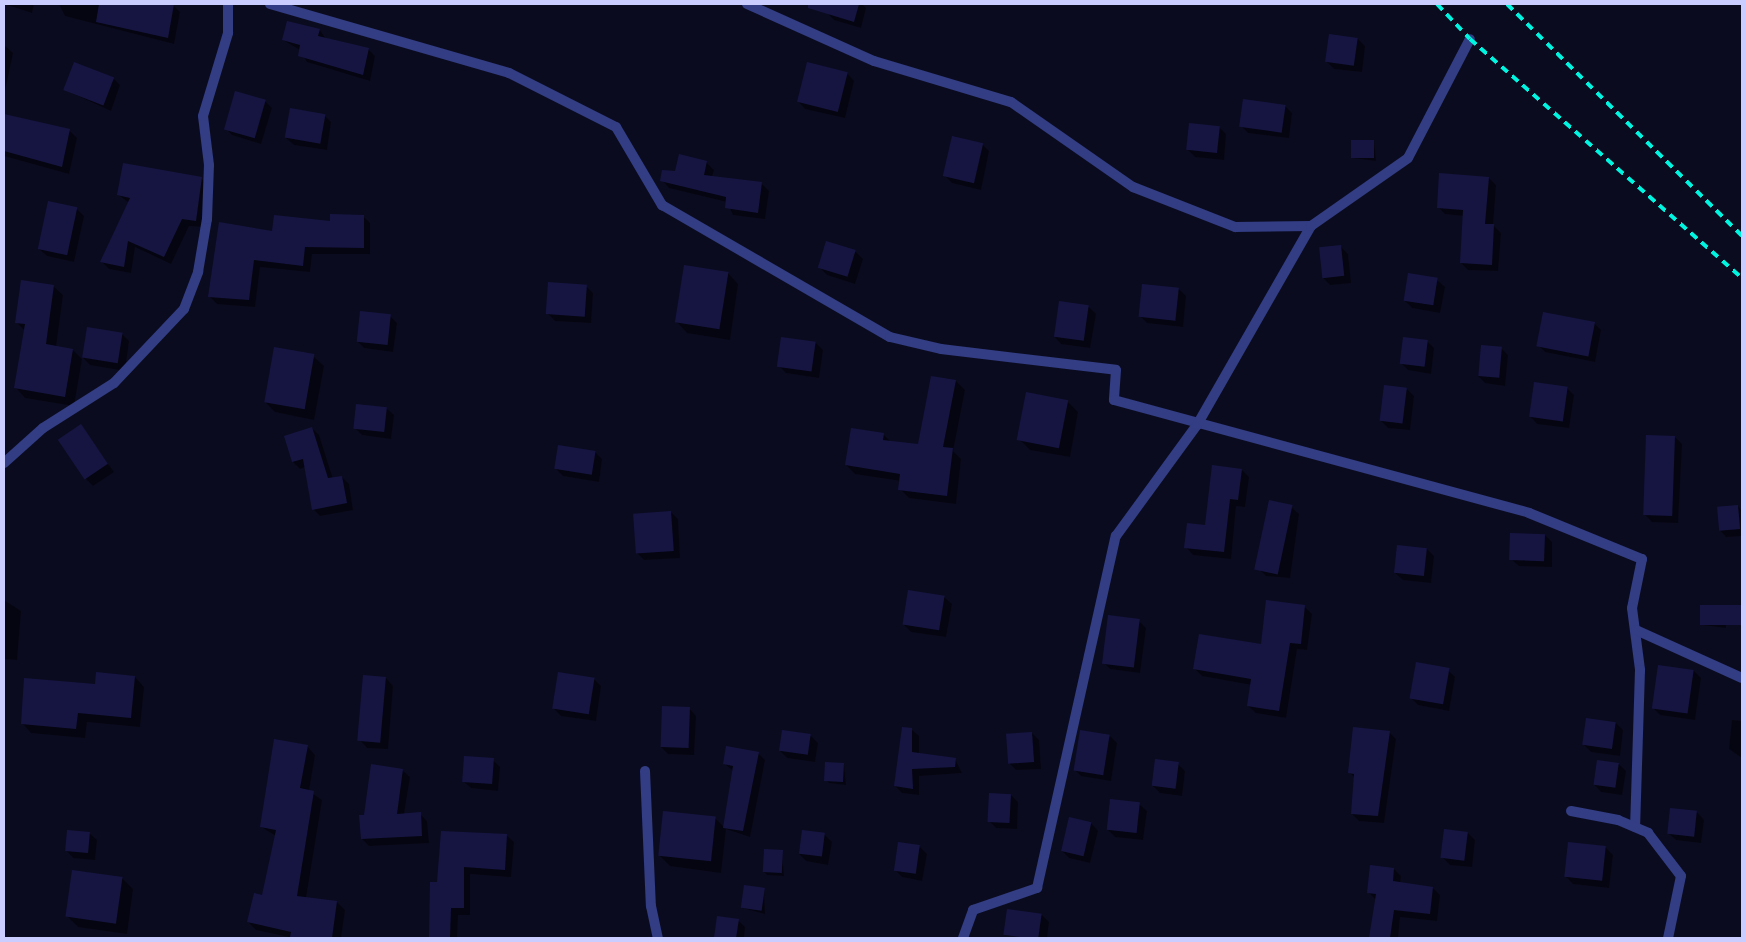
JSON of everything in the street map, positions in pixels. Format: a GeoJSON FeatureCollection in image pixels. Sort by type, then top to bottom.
{"type":"FeatureCollection","features":[{"type":"Feature","properties":{"kind":"street"},"geometry":{"type":"LineString","coordinates":[[4,462],[43,428],[114,383],[184,309],[198,272],[207,220],[209,165],[203,116],[228,32],[228,4]]}},
{"type":"Feature","properties":{"kind":"street"},"geometry":{"type":"LineString","coordinates":[[270,4],[509,73],[616,127],[662,205],[890,336],[940,349],[1116,370],[1114,400],[1197,425],[1529,513],[1612,544],[1642,559],[1632,608],[1640,670],[1635,827]]}},
{"type":"Feature","properties":{"kind":"street"},"geometry":{"type":"LineString","coordinates":[[746,4],[874,61],[1011,102],[1134,187],[1226,224],[1311,226]]}},
{"type":"Feature","properties":{"kind":"street"},"geometry":{"type":"LineString","coordinates":[[963,938],[973,910],[1037,888],[1116,536],[1197,425],[1311,226],[1408,158],[1470,39]]}},
{"type":"Feature","properties":{"kind":"street"},"geometry":{"type":"LineString","coordinates":[[1636,630],[1742,678]]}},
{"type":"Feature","properties":{"kind":"street"},"geometry":{"type":"LineString","coordinates":[[645,771],[651,906],[658,938]]}},
{"type":"Feature","properties":{"kind":"street"},"geometry":{"type":"LineString","coordinates":[[1571,811],[1635,827],[1648,833],[1681,876],[1668,938]]}},
{"type":"Feature","properties":{"kind":"building"},"geometry":{"type":"Polygon","coordinates":[[[99,4],[174,4],[168,38],[96,22],[99,4]]]}},
{"type":"Feature","properties":{"kind":"building"},"geometry":{"type":"Polygon","coordinates":[[[808,4],[859,4],[854,22],[808,8],[808,4]]]}},
{"type":"Feature","properties":{"kind":"building"},"geometry":{"type":"Polygon","coordinates":[[[287,21],[320,29],[318,36],[369,48],[363,75],[298,56],[300,45],[282,40],[287,21]]]}},
{"type":"Feature","properties":{"kind":"building"},"geometry":{"type":"Polygon","coordinates":[[[1329,34],[1358,38],[1354,66],[1325,62],[1329,34]]]}},
{"type":"Feature","properties":{"kind":"building"},"geometry":{"type":"Polygon","coordinates":[[[74,62],[114,77],[103,105],[63,90],[74,62]]]}},
{"type":"Feature","properties":{"kind":"building"},"geometry":{"type":"Polygon","coordinates":[[[807,62],[848,72],[838,112],[797,102],[807,62]]]}},
{"type":"Feature","properties":{"kind":"building"},"geometry":{"type":"Polygon","coordinates":[[[235,91],[266,100],[255,138],[224,129],[235,91]]]}},
{"type":"Feature","properties":{"kind":"building"},"geometry":{"type":"Polygon","coordinates":[[[1243,99],[1286,105],[1282,133],[1239,127],[1243,99]]]}},
{"type":"Feature","properties":{"kind":"building"},"geometry":{"type":"Polygon","coordinates":[[[290,108],[325,114],[320,144],[285,138],[290,108]]]}},
{"type":"Feature","properties":{"kind":"building"},"geometry":{"type":"Polygon","coordinates":[[[4,114],[70,129],[62,167],[4,151],[4,114]]]}},
{"type":"Feature","properties":{"kind":"building"},"geometry":{"type":"Polygon","coordinates":[[[1189,123],[1220,126],[1217,153],[1186,150],[1189,123]]]}},
{"type":"Feature","properties":{"kind":"building"},"geometry":{"type":"Polygon","coordinates":[[[952,136],[983,143],[974,183],[943,176],[952,136]]]}},
{"type":"Feature","properties":{"kind":"building"},"geometry":{"type":"Polygon","coordinates":[[[1351,140],[1374,140],[1374,158],[1351,158],[1351,140]]]}},
{"type":"Feature","properties":{"kind":"building"},"geometry":{"type":"Polygon","coordinates":[[[679,154],[707,161],[704,175],[762,182],[758,213],[725,208],[726,197],[660,181],[662,170],[675,171],[679,154]]]}},
{"type":"Feature","properties":{"kind":"building"},"geometry":{"type":"Polygon","coordinates":[[[123,163],[202,177],[196,221],[182,219],[164,257],[128,241],[124,267],[100,262],[130,198],[117,195],[123,163]]]}},
{"type":"Feature","properties":{"kind":"building"},"geometry":{"type":"Polygon","coordinates":[[[1439,173],[1489,177],[1485,224],[1494,224],[1492,265],[1460,263],[1463,210],[1437,208],[1439,173]]]}},
{"type":"Feature","properties":{"kind":"building"},"geometry":{"type":"Polygon","coordinates":[[[48,201],[77,207],[67,255],[38,249],[48,201]]]}},
{"type":"Feature","properties":{"kind":"building"},"geometry":{"type":"Polygon","coordinates":[[[330,214],[364,215],[364,248],[305,247],[303,266],[254,260],[249,300],[208,297],[219,222],[272,231],[274,215],[330,221],[330,214]]]}},
{"type":"Feature","properties":{"kind":"building"},"geometry":{"type":"Polygon","coordinates":[[[826,241],[856,250],[847,277],[818,268],[826,241]]]}},
{"type":"Feature","properties":{"kind":"building"},"geometry":{"type":"Polygon","coordinates":[[[1341,245],[1344,276],[1322,278],[1319,247],[1341,245]]]}},
{"type":"Feature","properties":{"kind":"building"},"geometry":{"type":"Polygon","coordinates":[[[684,265],[728,272],[719,329],[675,322],[684,265]]]}},
{"type":"Feature","properties":{"kind":"building"},"geometry":{"type":"Polygon","coordinates":[[[1408,273],[1438,278],[1433,305],[1404,301],[1408,273]]]}},
{"type":"Feature","properties":{"kind":"building"},"geometry":{"type":"Polygon","coordinates":[[[21,280],[54,285],[46,344],[73,349],[65,397],[14,388],[25,324],[15,323],[21,280]]]}},
{"type":"Feature","properties":{"kind":"building"},"geometry":{"type":"Polygon","coordinates":[[[548,282],[587,285],[585,317],[546,314],[548,282]]]}},
{"type":"Feature","properties":{"kind":"building"},"geometry":{"type":"Polygon","coordinates":[[[1142,284],[1179,288],[1175,321],[1139,317],[1142,284]]]}},
{"type":"Feature","properties":{"kind":"building"},"geometry":{"type":"Polygon","coordinates":[[[1059,301],[1089,305],[1084,341],[1054,337],[1059,301]]]}},
{"type":"Feature","properties":{"kind":"building"},"geometry":{"type":"Polygon","coordinates":[[[360,311],[391,314],[388,345],[357,342],[360,311]]]}},
{"type":"Feature","properties":{"kind":"building"},"geometry":{"type":"Polygon","coordinates":[[[1543,312],[1595,322],[1588,356],[1536,346],[1543,312]]]}},
{"type":"Feature","properties":{"kind":"building"},"geometry":{"type":"Polygon","coordinates":[[[87,327],[123,333],[118,363],[82,358],[87,327]]]}},
{"type":"Feature","properties":{"kind":"building"},"geometry":{"type":"Polygon","coordinates":[[[781,337],[816,342],[811,372],[777,367],[781,337]]]}},
{"type":"Feature","properties":{"kind":"building"},"geometry":{"type":"Polygon","coordinates":[[[1403,337],[1428,340],[1425,367],[1400,364],[1403,337]]]}},
{"type":"Feature","properties":{"kind":"building"},"geometry":{"type":"Polygon","coordinates":[[[1481,345],[1502,347],[1499,378],[1478,376],[1481,345]]]}},
{"type":"Feature","properties":{"kind":"building"},"geometry":{"type":"Polygon","coordinates":[[[274,347],[314,354],[305,409],[264,402],[274,347]]]}},
{"type":"Feature","properties":{"kind":"building"},"geometry":{"type":"Polygon","coordinates":[[[931,376],[956,380],[943,447],[953,448],[947,496],[898,490],[900,474],[845,465],[851,428],[884,433],[883,440],[918,444],[931,376]]]}},
{"type":"Feature","properties":{"kind":"building"},"geometry":{"type":"Polygon","coordinates":[[[1534,382],[1568,387],[1563,421],[1529,417],[1534,382]]]}},
{"type":"Feature","properties":{"kind":"building"},"geometry":{"type":"Polygon","coordinates":[[[1384,385],[1407,388],[1402,424],[1380,421],[1384,385]]]}},
{"type":"Feature","properties":{"kind":"building"},"geometry":{"type":"Polygon","coordinates":[[[1026,392],[1068,400],[1059,448],[1017,440],[1026,392]]]}},
{"type":"Feature","properties":{"kind":"building"},"geometry":{"type":"Polygon","coordinates":[[[356,404],[387,407],[384,432],[353,429],[356,404]]]}},
{"type":"Feature","properties":{"kind":"building"},"geometry":{"type":"Polygon","coordinates":[[[81,424],[108,464],[85,479],[58,440],[81,424]]]}},
{"type":"Feature","properties":{"kind":"building"},"geometry":{"type":"Polygon","coordinates":[[[312,427],[328,478],[342,476],[347,503],[312,510],[303,459],[292,462],[284,436],[312,427]]]}},
{"type":"Feature","properties":{"kind":"building"},"geometry":{"type":"Polygon","coordinates":[[[1646,435],[1675,436],[1672,516],[1643,515],[1646,435]]]}},
{"type":"Feature","properties":{"kind":"building"},"geometry":{"type":"Polygon","coordinates":[[[558,445],[596,451],[592,475],[554,469],[558,445]]]}},
{"type":"Feature","properties":{"kind":"building"},"geometry":{"type":"Polygon","coordinates":[[[1212,465],[1242,469],[1238,500],[1230,499],[1224,552],[1184,548],[1187,523],[1205,525],[1212,465]]]}},
{"type":"Feature","properties":{"kind":"building"},"geometry":{"type":"Polygon","coordinates":[[[1269,500],[1292,505],[1278,574],[1254,569],[1269,500]]]}},
{"type":"Feature","properties":{"kind":"building"},"geometry":{"type":"Polygon","coordinates":[[[1738,505],[1740,529],[1719,531],[1717,507],[1738,505]]]}},
{"type":"Feature","properties":{"kind":"building"},"geometry":{"type":"Polygon","coordinates":[[[671,511],[674,551],[636,554],[633,514],[671,511]]]}},
{"type":"Feature","properties":{"kind":"building"},"geometry":{"type":"Polygon","coordinates":[[[1510,533],[1545,534],[1544,561],[1509,560],[1510,533]]]}},
{"type":"Feature","properties":{"kind":"building"},"geometry":{"type":"Polygon","coordinates":[[[1397,545],[1427,548],[1424,576],[1394,573],[1397,545]]]}},
{"type":"Feature","properties":{"kind":"building"},"geometry":{"type":"Polygon","coordinates":[[[908,590],[945,596],[939,630],[903,625],[908,590]]]}},
{"type":"Feature","properties":{"kind":"building"},"geometry":{"type":"Polygon","coordinates":[[[1266,600],[1305,605],[1301,644],[1290,643],[1279,711],[1247,706],[1251,679],[1193,669],[1199,634],[1261,644],[1266,600]]]}},
{"type":"Feature","properties":{"kind":"building"},"geometry":{"type":"Polygon","coordinates":[[[1700,605],[1742,605],[1742,625],[1700,625],[1700,605]]]}},
{"type":"Feature","properties":{"kind":"building"},"geometry":{"type":"Polygon","coordinates":[[[1108,615],[1140,619],[1134,668],[1102,664],[1108,615]]]}},
{"type":"Feature","properties":{"kind":"building"},"geometry":{"type":"Polygon","coordinates":[[[1416,662],[1449,668],[1443,704],[1410,698],[1416,662]]]}},
{"type":"Feature","properties":{"kind":"building"},"geometry":{"type":"Polygon","coordinates":[[[1658,665],[1694,670],[1688,714],[1652,709],[1658,665]]]}},
{"type":"Feature","properties":{"kind":"building"},"geometry":{"type":"Polygon","coordinates":[[[96,672],[135,676],[131,718],[78,713],[76,729],[21,724],[24,678],[95,684],[96,672]]]}},
{"type":"Feature","properties":{"kind":"building"},"geometry":{"type":"Polygon","coordinates":[[[558,672],[595,678],[589,714],[552,709],[558,672]]]}},
{"type":"Feature","properties":{"kind":"building"},"geometry":{"type":"Polygon","coordinates":[[[363,675],[386,677],[380,743],[357,741],[363,675]]]}},
{"type":"Feature","properties":{"kind":"building"},"geometry":{"type":"Polygon","coordinates":[[[662,706],[690,707],[689,748],[661,747],[662,706]]]}},
{"type":"Feature","properties":{"kind":"building"},"geometry":{"type":"Polygon","coordinates":[[[1586,718],[1616,722],[1612,749],[1582,745],[1586,718]]]}},
{"type":"Feature","properties":{"kind":"building"},"geometry":{"type":"Polygon","coordinates":[[[902,727],[912,728],[912,752],[956,758],[955,767],[912,769],[913,789],[894,786],[902,727]]]}},
{"type":"Feature","properties":{"kind":"building"},"geometry":{"type":"Polygon","coordinates":[[[1353,727],[1390,731],[1378,816],[1351,814],[1354,774],[1348,773],[1353,727]]]}},
{"type":"Feature","properties":{"kind":"building"},"geometry":{"type":"Polygon","coordinates":[[[782,730],[811,734],[808,755],[779,751],[782,730]]]}},
{"type":"Feature","properties":{"kind":"building"},"geometry":{"type":"Polygon","coordinates":[[[1080,730],[1110,735],[1103,775],[1074,770],[1080,730]]]}},
{"type":"Feature","properties":{"kind":"building"},"geometry":{"type":"Polygon","coordinates":[[[1032,732],[1034,762],[1008,764],[1006,734],[1032,732]]]}},
{"type":"Feature","properties":{"kind":"building"},"geometry":{"type":"Polygon","coordinates":[[[274,739],[308,745],[300,788],[314,791],[297,896],[337,901],[332,938],[290,937],[291,932],[247,922],[254,893],[262,895],[276,830],[260,827],[274,739]]]}},
{"type":"Feature","properties":{"kind":"building"},"geometry":{"type":"Polygon","coordinates":[[[726,746],[759,752],[743,831],[723,828],[733,766],[723,764],[726,746]]]}},
{"type":"Feature","properties":{"kind":"building"},"geometry":{"type":"Polygon","coordinates":[[[464,756],[494,758],[492,784],[462,782],[464,756]]]}},
{"type":"Feature","properties":{"kind":"building"},"geometry":{"type":"Polygon","coordinates":[[[1155,759],[1179,762],[1176,789],[1152,786],[1155,759]]]}},
{"type":"Feature","properties":{"kind":"building"},"geometry":{"type":"Polygon","coordinates":[[[1597,760],[1619,763],[1615,788],[1594,785],[1597,760]]]}},
{"type":"Feature","properties":{"kind":"building"},"geometry":{"type":"Polygon","coordinates":[[[825,762],[844,763],[843,782],[824,781],[825,762]]]}},
{"type":"Feature","properties":{"kind":"building"},"geometry":{"type":"Polygon","coordinates":[[[371,764],[403,769],[397,814],[421,812],[422,836],[361,839],[359,815],[364,815],[371,764]]]}},
{"type":"Feature","properties":{"kind":"building"},"geometry":{"type":"Polygon","coordinates":[[[989,793],[1011,794],[1009,823],[987,822],[989,793]]]}},
{"type":"Feature","properties":{"kind":"building"},"geometry":{"type":"Polygon","coordinates":[[[1110,799],[1140,802],[1137,833],[1107,830],[1110,799]]]}},
{"type":"Feature","properties":{"kind":"building"},"geometry":{"type":"Polygon","coordinates":[[[1670,808],[1697,811],[1694,837],[1667,834],[1670,808]]]}},
{"type":"Feature","properties":{"kind":"building"},"geometry":{"type":"Polygon","coordinates":[[[663,811],[716,817],[711,861],[658,856],[663,811]]]}},
{"type":"Feature","properties":{"kind":"building"},"geometry":{"type":"Polygon","coordinates":[[[1069,817],[1091,822],[1084,856],[1061,851],[1069,817]]]}},
{"type":"Feature","properties":{"kind":"building"},"geometry":{"type":"Polygon","coordinates":[[[1444,829],[1468,832],[1464,861],[1440,858],[1444,829]]]}},
{"type":"Feature","properties":{"kind":"building"},"geometry":{"type":"Polygon","coordinates":[[[67,830],[90,832],[88,853],[65,851],[67,830]]]}},
{"type":"Feature","properties":{"kind":"building"},"geometry":{"type":"Polygon","coordinates":[[[802,830],[825,833],[822,857],[799,854],[802,830]]]}},
{"type":"Feature","properties":{"kind":"building"},"geometry":{"type":"Polygon","coordinates":[[[441,831],[507,834],[505,870],[464,867],[464,908],[451,908],[450,938],[429,938],[430,882],[437,882],[441,831]]]}},
{"type":"Feature","properties":{"kind":"building"},"geometry":{"type":"Polygon","coordinates":[[[898,842],[920,845],[916,874],[894,871],[898,842]]]}},
{"type":"Feature","properties":{"kind":"building"},"geometry":{"type":"Polygon","coordinates":[[[1568,842],[1606,846],[1602,881],[1564,877],[1568,842]]]}},
{"type":"Feature","properties":{"kind":"building"},"geometry":{"type":"Polygon","coordinates":[[[764,849],[783,850],[782,873],[763,872],[764,849]]]}},
{"type":"Feature","properties":{"kind":"building"},"geometry":{"type":"Polygon","coordinates":[[[1370,865],[1394,868],[1393,881],[1433,887],[1430,914],[1394,910],[1390,938],[1369,938],[1376,894],[1367,893],[1370,865]]]}},
{"type":"Feature","properties":{"kind":"building"},"geometry":{"type":"Polygon","coordinates":[[[72,870],[123,877],[116,924],[65,917],[72,870]]]}},
{"type":"Feature","properties":{"kind":"building"},"geometry":{"type":"Polygon","coordinates":[[[744,885],[765,888],[762,911],[741,908],[744,885]]]}},
{"type":"Feature","properties":{"kind":"building"},"geometry":{"type":"Polygon","coordinates":[[[1007,909],[1042,914],[1038,938],[1003,935],[1007,909]]]}},
{"type":"Feature","properties":{"kind":"building"},"geometry":{"type":"Polygon","coordinates":[[[717,916],[739,919],[736,938],[714,938],[717,916]]]}},
{"type":"Feature","properties":{"kind":"railway"},"geometry":{"type":"LineString","coordinates":[[1437,4],[1470,39],[1742,278]]}},
{"type":"Feature","properties":{"kind":"railway"},"geometry":{"type":"LineString","coordinates":[[1507,4],[1742,236]]}}]}
